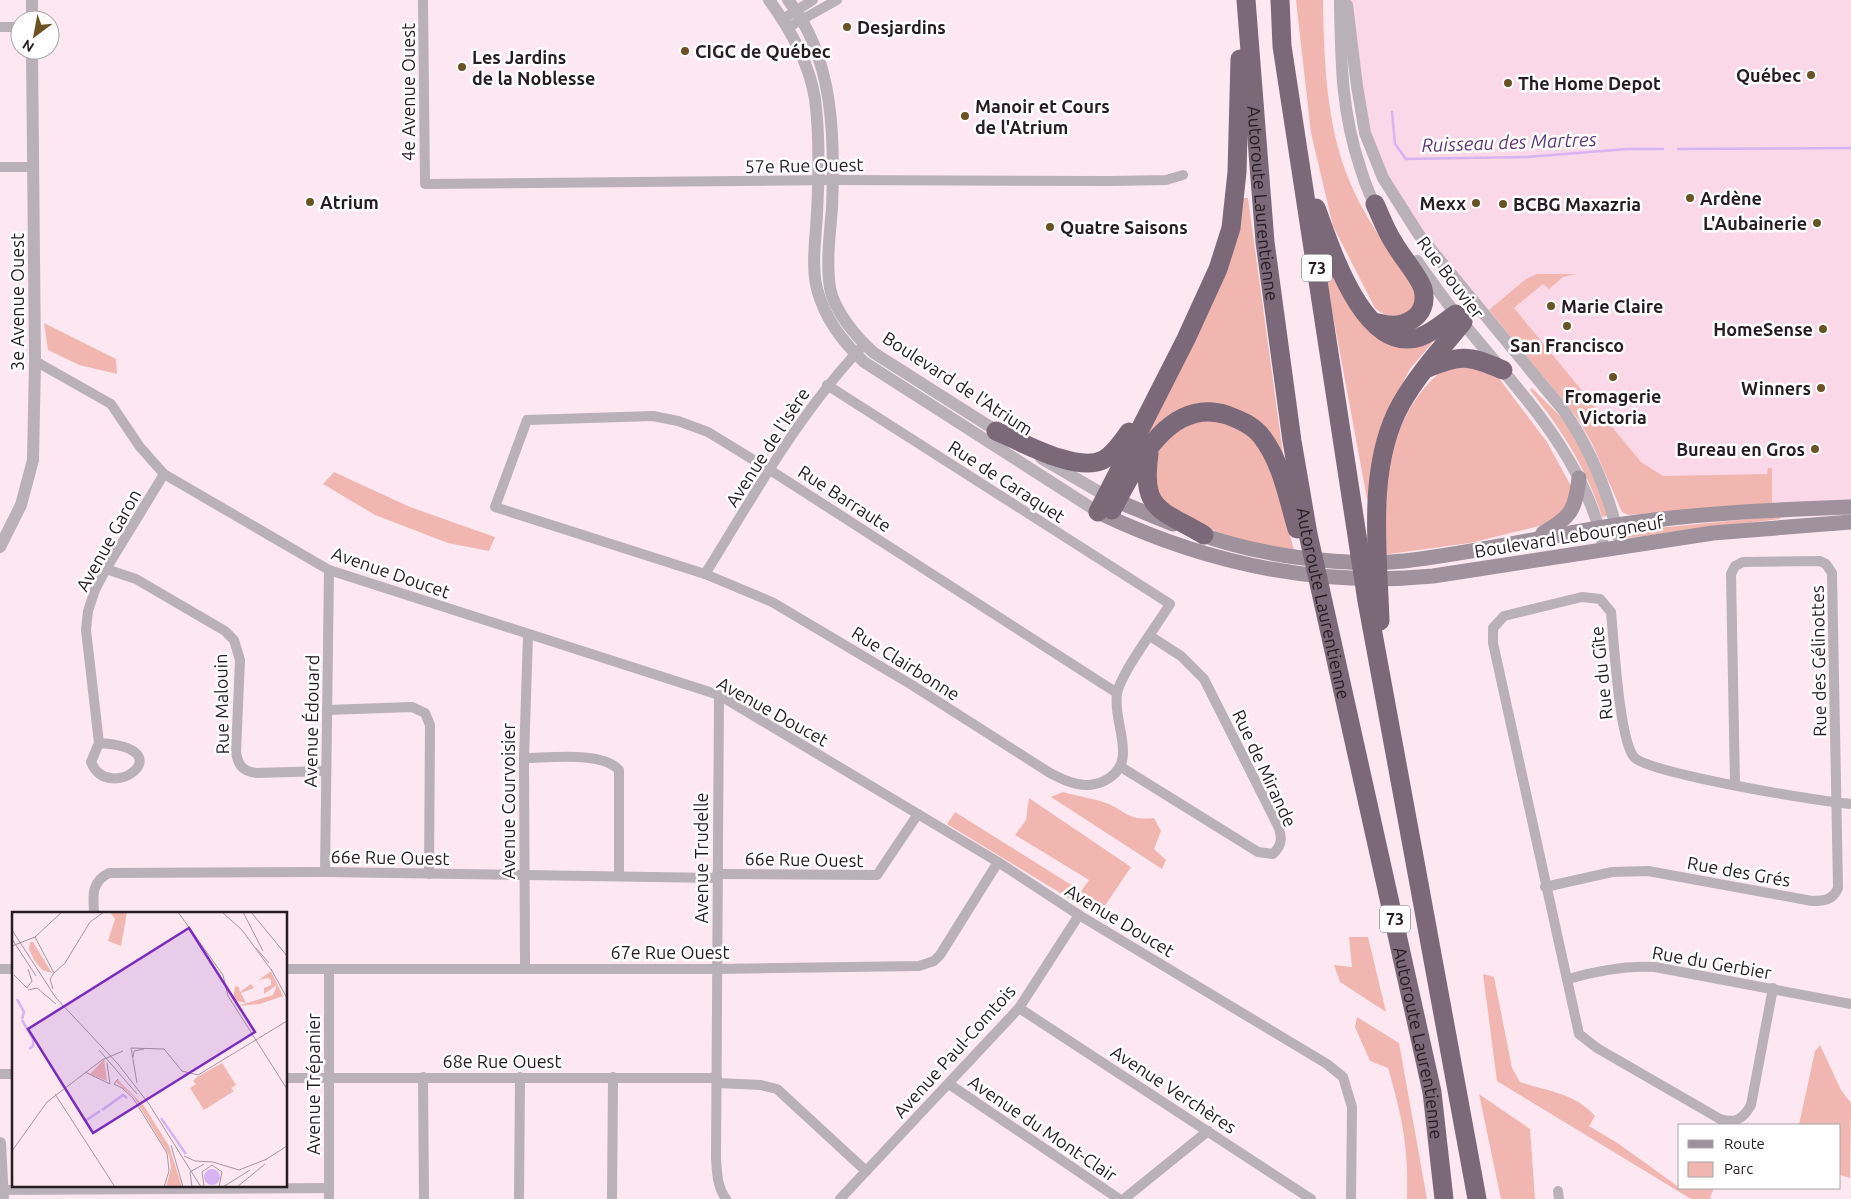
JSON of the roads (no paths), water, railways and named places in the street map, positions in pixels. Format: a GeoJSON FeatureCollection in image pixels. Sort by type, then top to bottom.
{"type":"FeatureCollection","features":[{"type":"Feature","properties":{"kind":"highway"},"geometry":{"type":"LineString","coordinates":[[1107,507],[1157,392],[1218,269],[1232,228],[1237,172],[1242,0]]}},
{"type":"Feature","properties":{"kind":"highway","name":"Autoroute Laurentienne"},"geometry":{"type":"LineString","coordinates":[[1246,0],[1264,242],[1304,535],[1332,637],[1432,1092],[1444,1199]]}},
{"type":"Feature","properties":{"kind":"highway","name":"Autoroute Laurentienne"},"geometry":{"type":"LineString","coordinates":[[1280,0],[1282,46],[1302,172],[1366,536],[1380,667],[1476,1199]]}},
{"type":"Feature","properties":{"kind":"highway"},"geometry":{"type":"LineString","coordinates":[[1302,172],[1337,265],[1368,319],[1388,335],[1398,338],[1418,337],[1459,318]]}},
{"type":"Feature","properties":{"kind":"highway"},"geometry":{"type":"LineString","coordinates":[[1368,319],[1387,326],[1412,322],[1419,314],[1424,302],[1423,288],[1392,241],[1375,204]]}},
{"type":"Feature","properties":{"kind":"highway"},"geometry":{"type":"LineString","coordinates":[[1366,536],[1392,423],[1400,405],[1459,318]]}},
{"type":"Feature","properties":{"kind":"highway"},"geometry":{"type":"LineString","coordinates":[[1424,370],[1461,356],[1475,358],[1503,370]]}},
{"type":"Feature","properties":{"kind":"highway"},"geometry":{"type":"LineString","coordinates":[[996,431],[1072,462],[1090,465],[1104,460],[1120,444],[1157,392]]}},
{"type":"Feature","properties":{"kind":"highway"},"geometry":{"type":"LineString","coordinates":[[1107,507],[1150,446],[1164,430],[1180,418],[1199,412],[1220,413],[1239,419],[1261,436],[1270,449],[1304,535]]}},
{"type":"Feature","properties":{"kind":"highway"},"geometry":{"type":"LineString","coordinates":[[1150,446],[1146,476],[1147,492],[1152,501],[1158,508],[1204,535]]}},
{"type":"Feature","properties":{"kind":"main road"},"geometry":{"type":"LineString","coordinates":[[1534,539],[1563,522],[1572,512],[1579,478]]}},
{"type":"Feature","properties":{"kind":"main road","name":"Boulevard de l'Atrium"},"geometry":{"type":"LineString","coordinates":[[1107,507],[1255,549],[1344,561]]}},
{"type":"Feature","properties":{"kind":"main road","name":"Boulevard de l'Atrium"},"geometry":{"type":"LineString","coordinates":[[1107,507],[1154,537],[1202,554],[1246,566],[1293,574]]}},
{"type":"Feature","properties":{"kind":"main road","name":"Boulevard Lebourgneuf"},"geometry":{"type":"LineString","coordinates":[[1344,561],[1401,561],[1617,525],[1741,512],[1851,507]]}},
{"type":"Feature","properties":{"kind":"main road","name":"Boulevard Lebourgneuf"},"geometry":{"type":"LineString","coordinates":[[1293,574],[1340,579],[1390,580],[1433,576],[1713,533],[1851,522]]}},
{"type":"Feature","properties":{"kind":"street","name":"4e Avenue Ouest"},"geometry":{"type":"LineString","coordinates":[[424,0],[424,184]]}},
{"type":"Feature","properties":{"kind":"street","name":"Boulevard de l'Atrium"},"geometry":{"type":"LineString","coordinates":[[769,0],[786,23],[802,53],[813,92],[818,138],[819,181],[815,255],[817,288],[835,330],[860,350],[874,353],[996,431],[1107,507]]}},
{"type":"Feature","properties":{"kind":"street"},"geometry":{"type":"LineString","coordinates":[[786,23],[796,10],[813,0]]}},
{"type":"Feature","properties":{"kind":"street"},"geometry":{"type":"LineString","coordinates":[[796,10],[837,0]]}},
{"type":"Feature","properties":{"kind":"street","name":"Rue Bouvier"},"geometry":{"type":"LineString","coordinates":[[1340,0],[1342,81],[1349,136],[1375,204],[1459,318],[1557,439],[1579,478],[1600,528],[1604,549]]}},
{"type":"Feature","properties":{"kind":"street","name":"Rue Bouvier"},"geometry":{"type":"LineString","coordinates":[[1346,0],[1356,86],[1365,134],[1373,156],[1399,207],[1475,304],[1564,411],[1577,430],[1600,474],[1617,525],[1621,546]]}},
{"type":"Feature","properties":{"kind":"street","name":"Boulevard de l'Atrium"},"geometry":{"type":"LineString","coordinates":[[796,10],[818,53],[829,94],[833,180],[829,255],[830,289],[870,366],[1107,507]]}},
{"type":"Feature","properties":{"kind":"street","name":"3e Avenue Ouest"},"geometry":{"type":"LineString","coordinates":[[0,548],[21,505],[33,460],[34,167],[32,60]]}},
{"type":"Feature","properties":{"kind":"street"},"geometry":{"type":"LineString","coordinates":[[0,167],[34,167]]}},
{"type":"Feature","properties":{"kind":"street","name":"57e Rue Ouest"},"geometry":{"type":"LineString","coordinates":[[424,184],[833,180],[1166,180],[1183,175]]}},
{"type":"Feature","properties":{"kind":"street"},"geometry":{"type":"LineString","coordinates":[[1459,318],[1475,304]]}},
{"type":"Feature","properties":{"kind":"street","name":"Avenue de l'Isère"},"geometry":{"type":"LineString","coordinates":[[705,574],[770,470],[827,385],[860,350]]}},
{"type":"Feature","properties":{"kind":"street","name":"Avenue Doucet"},"geometry":{"type":"LineString","coordinates":[[34,361],[111,404],[140,447],[164,474],[329,570],[719,695],[998,862],[1079,915],[1327,1064],[1343,1077],[1352,1107],[1350,1199]]}},
{"type":"Feature","properties":{"kind":"street","name":"Rue de Caraquet"},"geometry":{"type":"LineString","coordinates":[[827,385],[1170,604],[1150,636]]}},
{"type":"Feature","properties":{"kind":"street","name":"Rue Barraute"},"geometry":{"type":"LineString","coordinates":[[495,507],[527,420],[653,416],[678,421],[708,432],[770,470],[1117,694]]}},
{"type":"Feature","properties":{"kind":"street","name":"Avenue Garon"},"geometry":{"type":"LineString","coordinates":[[99,743],[126,746],[134,750],[138,755],[140,763],[137,770],[131,776],[109,778],[100,775],[94,770],[91,762],[99,743],[86,630],[88,611],[95,590],[164,474]]}},
{"type":"Feature","properties":{"kind":"street","name":"Rue Clairbonne"},"geometry":{"type":"LineString","coordinates":[[495,507],[705,574],[772,602],[800,617],[1050,773],[1068,782],[1082,786],[1099,784],[1113,777],[1121,767]]}},
{"type":"Feature","properties":{"kind":"street","name":"Rue des Gélinottes"},"geometry":{"type":"LineString","coordinates":[[1734,785],[1730,574],[1735,566],[1743,562],[1820,561],[1826,564],[1832,574],[1836,803]]}},
{"type":"Feature","properties":{"kind":"street","name":"Rue Malouin"},"geometry":{"type":"LineString","coordinates":[[106,569],[136,579],[225,631],[234,640],[240,660],[236,752],[240,767],[246,771],[256,773],[326,771]]}},
{"type":"Feature","properties":{"kind":"street","name":"Avenue Édouard"},"geometry":{"type":"LineString","coordinates":[[325,872],[329,570]]}},
{"type":"Feature","properties":{"kind":"street","name":"Rue du Gîte"},"geometry":{"type":"LineString","coordinates":[[1773,988],[1751,1105],[1746,1115],[1738,1120],[1729,1122],[1720,1119],[1587,1042],[1579,1034],[1568,979],[1545,888],[1491,635],[1497,621],[1504,616],[1582,596],[1600,598],[1611,612],[1625,738],[1635,759],[1654,768],[1734,785],[1851,804]]}},
{"type":"Feature","properties":{"kind":"street","name":"Avenue Courvoisier"},"geometry":{"type":"LineString","coordinates":[[525,967],[524,758],[528,635]]}},
{"type":"Feature","properties":{"kind":"street"},"geometry":{"type":"LineString","coordinates":[[1121,767],[1124,748],[1117,707],[1117,694],[1121,682],[1150,636]]}},
{"type":"Feature","properties":{"kind":"street","name":"Rue de Mirande"},"geometry":{"type":"LineString","coordinates":[[1121,767],[1258,852],[1274,854],[1278,849],[1281,842],[1278,828],[1204,678],[1181,656],[1150,636]]}},
{"type":"Feature","properties":{"kind":"street","name":"Avenue Trudelle"},"geometry":{"type":"LineString","coordinates":[[719,695],[717,1175],[721,1193],[726,1199]]}},
{"type":"Feature","properties":{"kind":"street"},"geometry":{"type":"LineString","coordinates":[[328,710],[412,707],[425,713],[430,726],[429,874]]}},
{"type":"Feature","properties":{"kind":"street"},"geometry":{"type":"LineString","coordinates":[[524,758],[598,758],[614,764],[619,770],[619,876]]}},
{"type":"Feature","properties":{"kind":"street","name":"Rue des Grés"},"geometry":{"type":"LineString","coordinates":[[1545,888],[1630,870],[1648,871],[1812,901],[1825,901],[1835,895],[1838,888],[1836,803]]}},
{"type":"Feature","properties":{"kind":"street","name":"66e Rue Ouest"},"geometry":{"type":"LineString","coordinates":[[94,912],[93,890],[100,878],[109,873],[325,872],[619,876],[877,875],[918,814]]}},
{"type":"Feature","properties":{"kind":"street","name":"67e Rue Ouest"},"geometry":{"type":"LineString","coordinates":[[288,969],[525,967],[717,969],[927,964],[940,955],[998,862]]}},
{"type":"Feature","properties":{"kind":"street","name":"Avenue Paul-Comtois"},"geometry":{"type":"LineString","coordinates":[[840,1199],[1019,1008],[1079,915]]}},
{"type":"Feature","properties":{"kind":"street","name":"Rue du Gerbier"},"geometry":{"type":"LineString","coordinates":[[1568,979],[1634,966],[1655,967],[1851,1004]]}},
{"type":"Feature","properties":{"kind":"street","name":"Avenue Trépanier"},"geometry":{"type":"LineString","coordinates":[[329,1199],[330,969]]}},
{"type":"Feature","properties":{"kind":"street","name":"Avenue Verchères"},"geometry":{"type":"LineString","coordinates":[[1019,1008],[1311,1199]]}},
{"type":"Feature","properties":{"kind":"street"},"geometry":{"type":"LineString","coordinates":[[423,1077],[424,1199]]}},
{"type":"Feature","properties":{"kind":"street"},"geometry":{"type":"LineString","coordinates":[[519,1199],[520,1077]]}},
{"type":"Feature","properties":{"kind":"street"},"geometry":{"type":"LineString","coordinates":[[612,1199],[613,1077]]}},
{"type":"Feature","properties":{"kind":"street","name":"68e Rue Ouest"},"geometry":{"type":"LineString","coordinates":[[288,1078],[613,1077],[717,1080],[762,1085],[778,1090],[866,1171]]}},
{"type":"Feature","properties":{"kind":"street","name":"Avenue du Mont-Clair"},"geometry":{"type":"LineString","coordinates":[[949,1084],[1119,1199]]}},
{"type":"Feature","properties":{"kind":"street"},"geometry":{"type":"LineString","coordinates":[[1124,1199],[1208,1131]]}},
{"type":"Feature","properties":{"kind":"street"},"geometry":{"type":"LineString","coordinates":[[0,1143],[2,1193],[329,1188]]}},
{"type":"Feature","properties":{"kind":"waterway","name":"Ruisseau des Martres"},"geometry":{"type":"LineString","coordinates":[[1392,112],[1395,144],[1406,159],[1527,157],[1627,149],[1663,149]]}},
{"type":"Feature","properties":{"kind":"waterway","name":"Ruisseau des Martres"},"geometry":{"type":"LineString","coordinates":[[1678,149],[1851,148]]}},
{"type":"Feature","properties":{"kind":"place","name":"Desjardins"},"geometry":{"type":"Point","coordinates":[847,27]}},
{"type":"Feature","properties":{"kind":"place","name":"CIGC de Québec"},"geometry":{"type":"Point","coordinates":[685,51]}},
{"type":"Feature","properties":{"kind":"place","name":"Les Jardins de la Noblesse"},"geometry":{"type":"Point","coordinates":[462,67]}},
{"type":"Feature","properties":{"kind":"place","name":"Québec"},"geometry":{"type":"Point","coordinates":[1811,75]}},
{"type":"Feature","properties":{"kind":"place","name":"The Home Depot"},"geometry":{"type":"Point","coordinates":[1508,83]}},
{"type":"Feature","properties":{"kind":"place","name":"Manoir et Cours de l'Atrium"},"geometry":{"type":"Point","coordinates":[965,116]}},
{"type":"Feature","properties":{"kind":"place","name":"Ardène"},"geometry":{"type":"Point","coordinates":[1690,198]}},
{"type":"Feature","properties":{"kind":"place","name":"Atrium"},"geometry":{"type":"Point","coordinates":[310,202]}},
{"type":"Feature","properties":{"kind":"place","name":"Mexx"},"geometry":{"type":"Point","coordinates":[1476,203]}},
{"type":"Feature","properties":{"kind":"place","name":"BCBG Maxazria"},"geometry":{"type":"Point","coordinates":[1503,204]}},
{"type":"Feature","properties":{"kind":"place","name":"L'Aubainerie"},"geometry":{"type":"Point","coordinates":[1817,223]}},
{"type":"Feature","properties":{"kind":"place","name":"Quatre Saisons"},"geometry":{"type":"Point","coordinates":[1050,227]}},
{"type":"Feature","properties":{"kind":"place","name":"Marie Claire"},"geometry":{"type":"Point","coordinates":[1551,306]}},
{"type":"Feature","properties":{"kind":"place","name":"San Francisco"},"geometry":{"type":"Point","coordinates":[1567,326]}},
{"type":"Feature","properties":{"kind":"place","name":"HomeSense"},"geometry":{"type":"Point","coordinates":[1823,329]}},
{"type":"Feature","properties":{"kind":"place","name":"Fromagerie Victoria"},"geometry":{"type":"Point","coordinates":[1613,377]}},
{"type":"Feature","properties":{"kind":"place","name":"Winners"},"geometry":{"type":"Point","coordinates":[1821,388]}},
{"type":"Feature","properties":{"kind":"place","name":"Bureau en Gros"},"geometry":{"type":"Point","coordinates":[1815,449]}}]}
